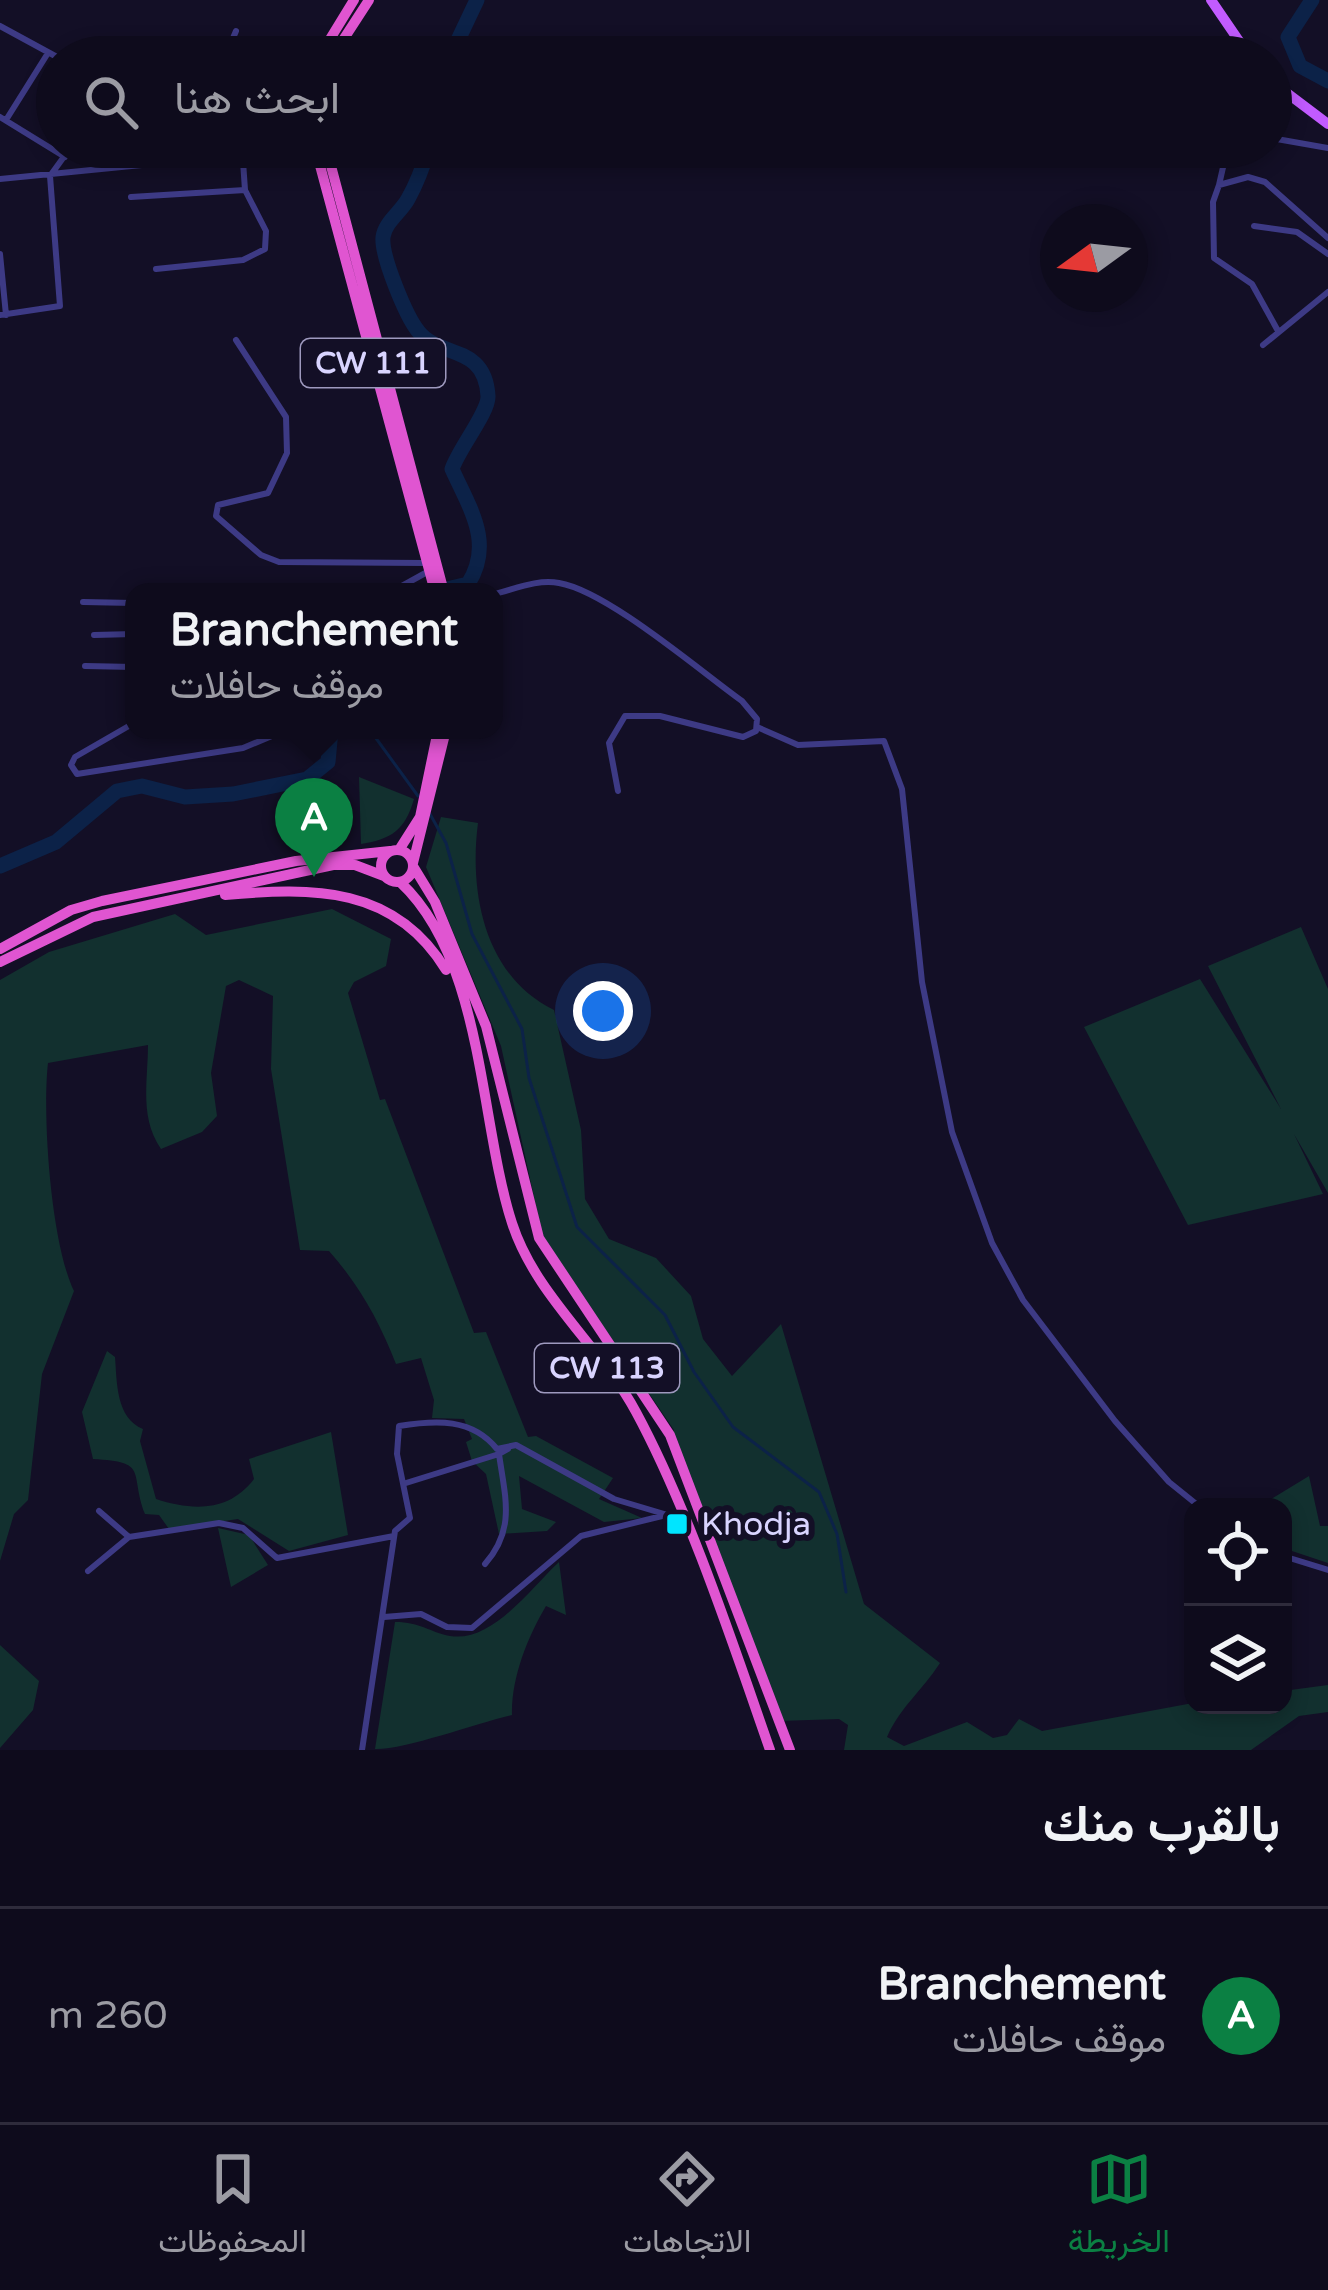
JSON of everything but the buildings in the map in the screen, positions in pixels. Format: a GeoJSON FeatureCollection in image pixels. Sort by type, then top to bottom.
{"type":"FeatureCollection","features":[{"type":"Feature","properties":{"kind":"highway"},"geometry":{"type":"LineString","coordinates":[[332,36],[354,0]]}},
{"type":"Feature","properties":{"kind":"highway"},"geometry":{"type":"LineString","coordinates":[[346,36],[369,0]]}},
{"type":"Feature","properties":{"kind":"highway","name":"CW 111"},"geometry":{"type":"LineString","coordinates":[[325,168],[433,583]]}},
{"type":"Feature","properties":{"kind":"highway","name":"CW 111"},"geometry":{"type":"LineString","coordinates":[[431,572],[438,583]]}},
{"type":"Feature","properties":{"kind":"highway"},"geometry":{"type":"LineString","coordinates":[[400,882],[413,864],[440,739]]}},
{"type":"Feature","properties":{"kind":"highway"},"geometry":{"type":"LineString","coordinates":[[383,876],[382,860],[423,818]]}},
{"type":"Feature","properties":{"kind":"highway"},"geometry":{"type":"LineString","coordinates":[[0,949],[87,904],[296,861],[395,851],[413,864],[435,902],[486,1026],[539,1238],[670,1435],[790,1750]]}},
{"type":"Feature","properties":{"kind":"highway"},"geometry":{"type":"LineString","coordinates":[[0,962],[79,922],[340,864],[400,882],[431,922],[457,988]]}},
{"type":"Feature","properties":{"kind":"highway"},"geometry":{"type":"LineString","coordinates":[[192,898],[308,889],[368,901],[416,931],[457,988]]}},
{"type":"Feature","properties":{"kind":"highway","name":"CW 113"},"geometry":{"type":"LineString","coordinates":[[457,988],[482,1065],[512,1223],[527,1258],[638,1414],[770,1750]]}},
{"type":"Feature","properties":{"kind":"main road"},"geometry":{"type":"LineString","coordinates":[[1210,0],[1235,36]]}},
{"type":"Feature","properties":{"kind":"main road"},"geometry":{"type":"LineString","coordinates":[[1292,97],[1328,124]]}},
{"type":"Feature","properties":{"kind":"street"},"geometry":{"type":"LineString","coordinates":[[0,26],[36,46]]}},
{"type":"Feature","properties":{"kind":"street"},"geometry":{"type":"LineString","coordinates":[[234,36],[236,31]]}},
{"type":"Feature","properties":{"kind":"street"},"geometry":{"type":"LineString","coordinates":[[36,70],[3,119],[36,140]]}},
{"type":"Feature","properties":{"kind":"street"},"geometry":{"type":"LineString","coordinates":[[1292,142],[1328,148]]}},
{"type":"Feature","properties":{"kind":"street"},"geometry":{"type":"LineString","coordinates":[[0,254],[3,315],[60,306],[50,176],[57,168]]}},
{"type":"Feature","properties":{"kind":"street"},"geometry":{"type":"LineString","coordinates":[[0,179],[128,168]]}},
{"type":"Feature","properties":{"kind":"street"},"geometry":{"type":"LineString","coordinates":[[156,269],[243,260],[265,249],[266,231],[245,190],[243,168]]}},
{"type":"Feature","properties":{"kind":"street"},"geometry":{"type":"LineString","coordinates":[[1223,168],[1213,202],[1214,258],[1252,284],[1278,331]]}},
{"type":"Feature","properties":{"kind":"street"},"geometry":{"type":"LineString","coordinates":[[1219,185],[1248,177],[1265,182],[1328,238]]}},
{"type":"Feature","properties":{"kind":"street"},"geometry":{"type":"LineString","coordinates":[[131,197],[245,190]]}},
{"type":"Feature","properties":{"kind":"street"},"geometry":{"type":"LineString","coordinates":[[1254,226],[1297,232],[1328,254]]}},
{"type":"Feature","properties":{"kind":"street"},"geometry":{"type":"LineString","coordinates":[[1263,345],[1328,292]]}},
{"type":"Feature","properties":{"kind":"street"},"geometry":{"type":"LineString","coordinates":[[236,340],[282,407],[287,453],[268,493],[218,505],[216,516],[261,555],[279,562],[431,572]]}},
{"type":"Feature","properties":{"kind":"street"},"geometry":{"type":"LineString","coordinates":[[409,583],[431,572]]}},
{"type":"Feature","properties":{"kind":"street"},"geometry":{"type":"LineString","coordinates":[[503,592],[541,582],[563,583],[597,598],[742,701],[757,719],[757,728]]}},
{"type":"Feature","properties":{"kind":"street"},"geometry":{"type":"LineString","coordinates":[[83,602],[125,603]]}},
{"type":"Feature","properties":{"kind":"street"},"geometry":{"type":"LineString","coordinates":[[94,634],[125,634]]}},
{"type":"Feature","properties":{"kind":"street"},"geometry":{"type":"LineString","coordinates":[[86,666],[125,668]]}},
{"type":"Feature","properties":{"kind":"street"},"geometry":{"type":"LineString","coordinates":[[618,790],[609,742],[625,716],[660,716],[743,737],[757,728]]}},
{"type":"Feature","properties":{"kind":"street"},"geometry":{"type":"LineString","coordinates":[[125,728],[75,757],[71,765],[76,774],[243,748],[264,739]]}},
{"type":"Feature","properties":{"kind":"street"},"geometry":{"type":"LineString","coordinates":[[757,728],[798,745],[876,737],[884,741],[902,789],[922,982],[952,1132],[986,1229],[1023,1300],[1115,1421],[1189,1498]]}},
{"type":"Feature","properties":{"kind":"street"},"geometry":{"type":"LineString","coordinates":[[362,1750],[394,1537],[410,1518],[395,1439],[399,1426],[458,1422],[486,1436],[497,1449],[516,1445],[614,1499],[681,1519]]}},
{"type":"Feature","properties":{"kind":"street"},"geometry":{"type":"LineString","coordinates":[[405,1483],[516,1445]]}},
{"type":"Feature","properties":{"kind":"street"},"geometry":{"type":"LineString","coordinates":[[485,1564],[505,1539],[509,1523],[500,1454]]}},
{"type":"Feature","properties":{"kind":"street"},"geometry":{"type":"LineString","coordinates":[[99,1511],[129,1537]]}},
{"type":"Feature","properties":{"kind":"street"},"geometry":{"type":"LineString","coordinates":[[384,1617],[422,1614],[447,1627],[472,1628],[581,1536],[667,1514]]}},
{"type":"Feature","properties":{"kind":"street"},"geometry":{"type":"LineString","coordinates":[[88,1571],[129,1537],[231,1524],[250,1533],[277,1558],[394,1537]]}},
{"type":"Feature","properties":{"kind":"street"},"geometry":{"type":"LineString","coordinates":[[1292,1559],[1328,1570]]}},
{"type":"Feature","properties":{"kind":"green space"},"geometry":{"type":"Polygon","coordinates":[[[359,777],[414,799],[396,831],[361,844],[359,777]]]}},
{"type":"Feature","properties":{"kind":"green space"},"geometry":{"type":"Polygon","coordinates":[[[441,817],[478,823],[476,877],[486,930],[511,976],[554,1010],[581,1130],[585,1199],[609,1239],[656,1258],[691,1296],[703,1339],[732,1376],[781,1324],[864,1604],[940,1663],[887,1737],[904,1746],[967,1722],[993,1738],[1007,1735],[1019,1719],[1042,1731],[1184,1705],[1184,1714],[1292,1714],[1292,1690],[1328,1685],[1328,1712],[1299,1716],[1251,1750],[844,1750],[848,1725],[839,1719],[779,1721],[670,1435],[674,1430],[543,1238],[501,1046],[426,867],[441,817]]]}},
{"type":"Feature","properties":{"kind":"green space"},"geometry":{"type":"Polygon","coordinates":[[[332,909],[391,939],[386,966],[354,982],[348,993],[380,1100],[385,1099],[474,1333],[486,1332],[528,1437],[536,1436],[613,1478],[599,1499],[642,1518],[604,1522],[519,1476],[522,1509],[556,1522],[547,1531],[499,1534],[486,1474],[472,1461],[466,1442],[472,1439],[464,1419],[432,1418],[434,1400],[421,1358],[396,1364],[368,1304],[340,1264],[329,1251],[300,1250],[271,1069],[273,996],[239,980],[226,986],[211,1073],[217,1116],[202,1132],[161,1149],[147,1112],[148,1045],[48,1063],[50,1179],[59,1243],[74,1291],[42,1374],[28,1500],[14,1514],[0,1561],[0,980],[49,952],[175,914],[206,935],[332,909]]]}},
{"type":"Feature","properties":{"kind":"green space"},"geometry":{"type":"Polygon","coordinates":[[[1301,927],[1328,989],[1328,1193],[1294,1134],[1323,1194],[1188,1225],[1084,1027],[1200,979],[1281,1109],[1208,966],[1301,927]]]}},
{"type":"Feature","properties":{"kind":"green space"},"geometry":{"type":"Polygon","coordinates":[[[107,1351],[115,1357],[123,1408],[143,1429],[140,1441],[156,1499],[197,1507],[222,1503],[254,1479],[249,1459],[331,1432],[348,1535],[289,1551],[238,1519],[169,1529],[159,1515],[145,1514],[130,1467],[93,1459],[82,1412],[107,1351]]]}},
{"type":"Feature","properties":{"kind":"green space"},"geometry":{"type":"Polygon","coordinates":[[[1309,1476],[1320,1526],[1328,1526],[1328,1563],[1292,1551],[1292,1498],[1273,1498],[1309,1476]]]}},
{"type":"Feature","properties":{"kind":"green space"},"geometry":{"type":"Polygon","coordinates":[[[218,1528],[249,1535],[268,1565],[231,1587],[218,1528]]]}},
{"type":"Feature","properties":{"kind":"green space"},"geometry":{"type":"Polygon","coordinates":[[[559,1562],[566,1615],[546,1606],[539,1618],[517,1673],[512,1715],[375,1749],[395,1622],[450,1636],[481,1631],[510,1611],[559,1562]]]}},
{"type":"Feature","properties":{"kind":"green space"},"geometry":{"type":"Polygon","coordinates":[[[0,1645],[39,1681],[33,1710],[0,1748],[0,1645]]]}},
{"type":"Feature","properties":{"kind":"waterway"},"geometry":{"type":"LineString","coordinates":[[460,36],[477,0]]}},
{"type":"Feature","properties":{"kind":"waterway"},"geometry":{"type":"LineString","coordinates":[[1289,36],[1312,0]]}},
{"type":"Feature","properties":{"kind":"waterway"},"geometry":{"type":"LineString","coordinates":[[1292,47],[1300,66],[1328,81]]}},
{"type":"Feature","properties":{"kind":"waterway"},"geometry":{"type":"LineString","coordinates":[[422,168],[405,204],[384,232],[383,246],[401,300],[418,331],[437,346],[470,360],[485,379],[484,411],[452,469],[479,540],[476,569],[469,583]]}},
{"type":"Feature","properties":{"kind":"waterway"},"geometry":{"type":"LineString","coordinates":[[0,866],[56,842],[117,791],[142,786],[185,797],[233,794],[307,779],[328,762],[330,739]]}},
{"type":"Feature","properties":{"kind":"waterway"},"geometry":{"type":"LineString","coordinates":[[377,739],[418,796]]}},
{"type":"Feature","properties":{"kind":"waterway"},"geometry":{"type":"LineString","coordinates":[[430,814],[446,843],[472,934],[522,1029],[529,1078],[577,1227],[665,1315],[694,1372],[733,1427],[819,1492],[837,1534],[846,1592]]}},
{"type":"Feature","properties":{"kind":"place","name":"Branchement"},"geometry":{"type":"Point","coordinates":[314,877]}},
{"type":"Feature","properties":{"kind":"place","name":"Khodja"},"geometry":{"type":"Point","coordinates":[677,1524]}}]}
